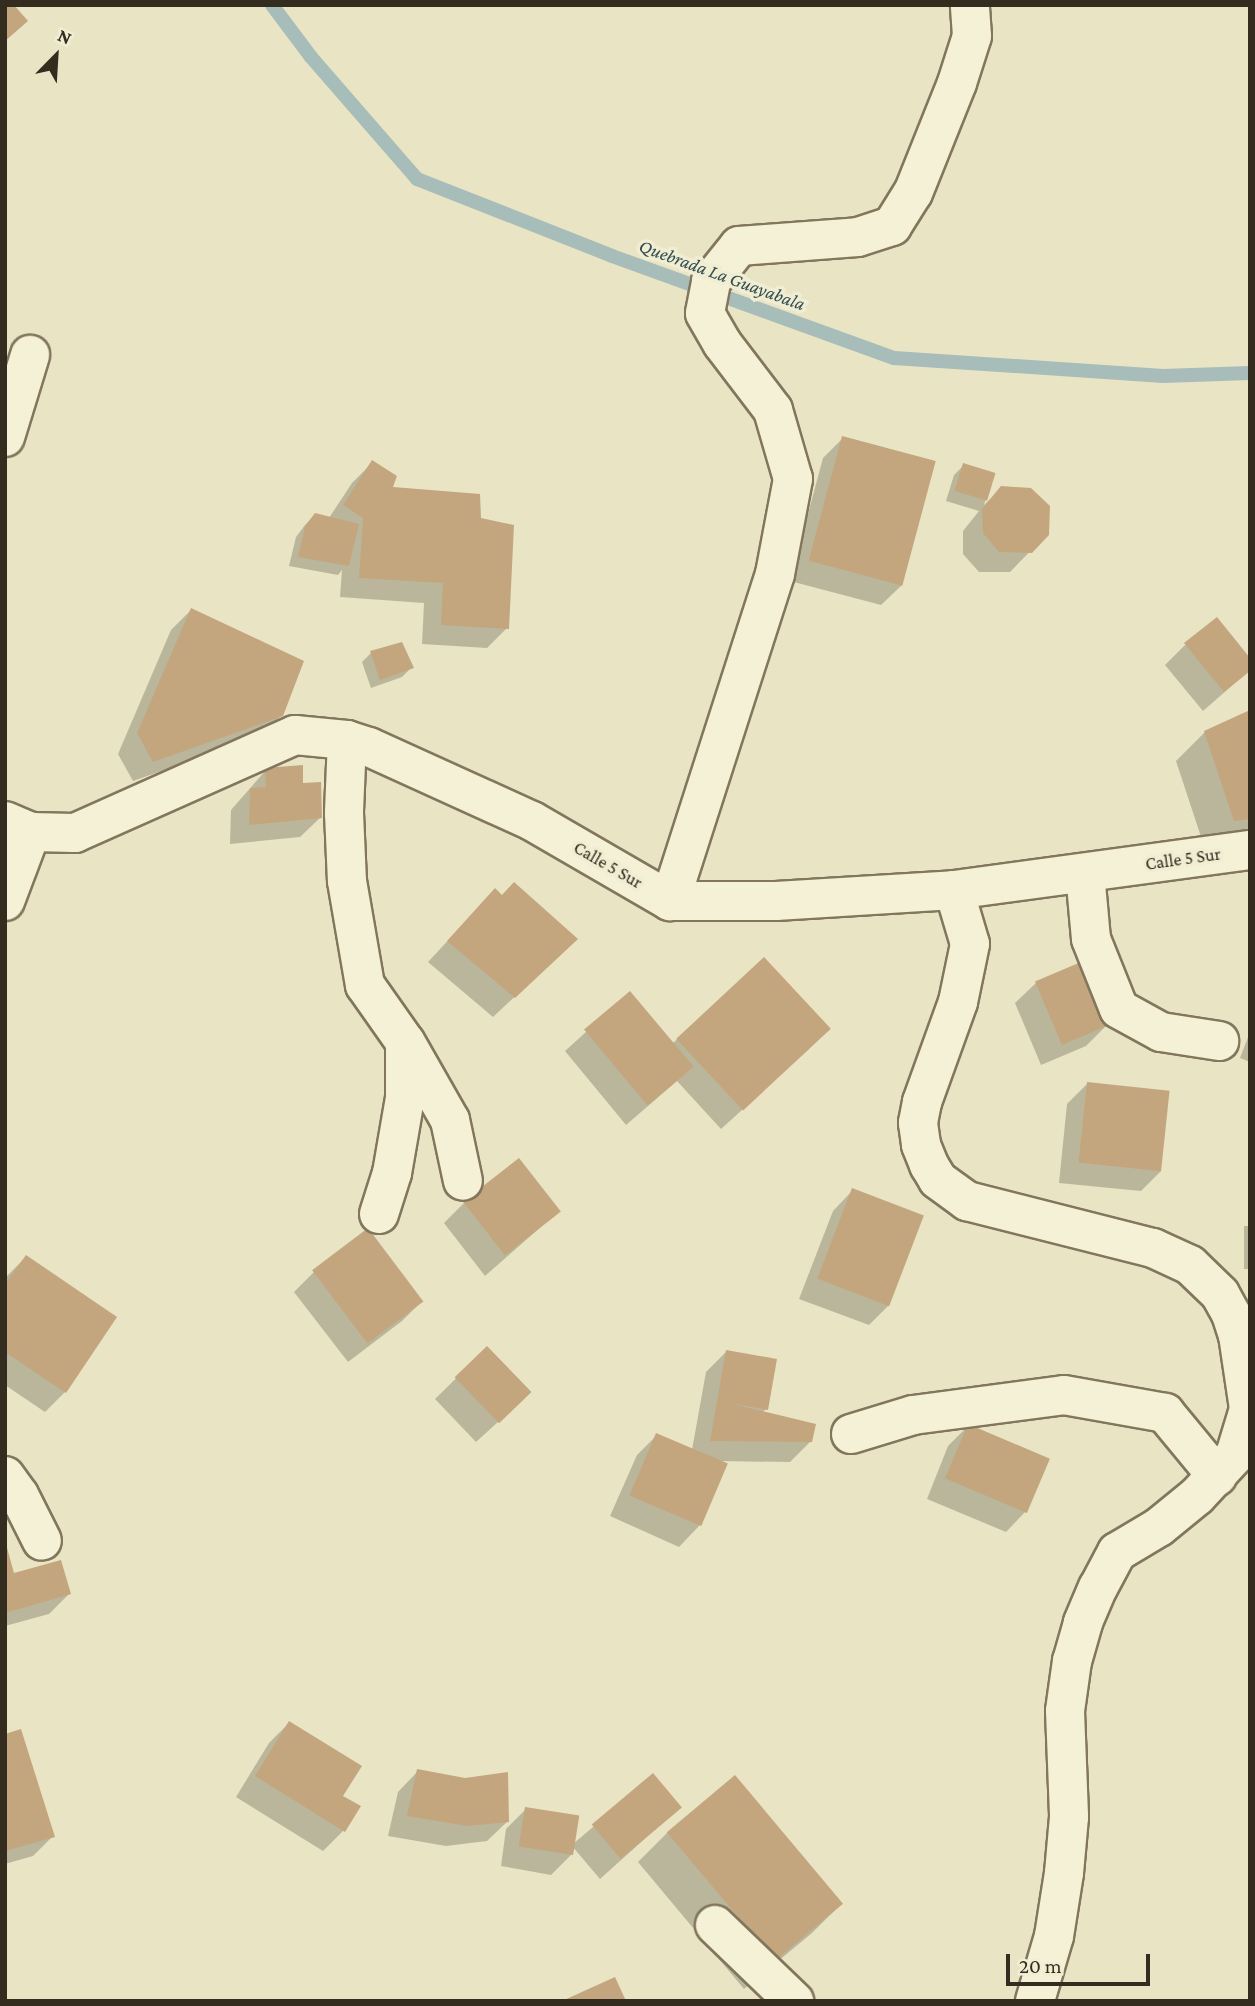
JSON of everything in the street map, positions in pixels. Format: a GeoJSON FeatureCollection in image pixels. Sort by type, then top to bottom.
{"type":"FeatureCollection","features":[{"type":"Feature","properties":{"kind":"street"},"geometry":{"type":"LineString","coordinates":[[670,901],[775,574],[793,480],[773,410],[722,343],[708,297],[739,246],[858,237],[892,226],[913,193],[957,83],[972,36],[970,5]]}},
{"type":"Feature","properties":{"kind":"street"},"geometry":{"type":"LineString","coordinates":[[5,437],[30,355]]}},
{"type":"Feature","properties":{"kind":"street","name":"Calle 5 Sur"},"geometry":{"type":"LineString","coordinates":[[18,826],[75,833],[295,735],[347,740],[532,821],[670,901],[776,901],[954,890],[1250,850]]}},
{"type":"Feature","properties":{"kind":"street"},"geometry":{"type":"LineString","coordinates":[[347,740],[344,813],[347,881],[365,985],[405,1042],[450,1120],[463,1181]]}},
{"type":"Feature","properties":{"kind":"street"},"geometry":{"type":"LineString","coordinates":[[5,901],[18,826]]}},
{"type":"Feature","properties":{"kind":"street"},"geometry":{"type":"LineString","coordinates":[[1085,873],[1091,939],[1119,1010],[1161,1032],[1219,1041]]}},
{"type":"Feature","properties":{"kind":"street"},"geometry":{"type":"LineString","coordinates":[[954,890],[970,944],[958,1002],[922,1102],[918,1123],[921,1145],[929,1165],[939,1180],[967,1201],[1172,1255],[1206,1278],[1220,1294],[1244,1339],[1250,1409],[1235,1455],[1217,1476],[1159,1527],[1117,1552],[1083,1623],[1072,1661],[1065,1711],[1069,1817],[1064,1873],[1054,1936],[1035,2001]]}},
{"type":"Feature","properties":{"kind":"street"},"geometry":{"type":"LineString","coordinates":[[379,1214],[392,1173],[405,1098],[405,1042]]}},
{"type":"Feature","properties":{"kind":"street"},"geometry":{"type":"LineString","coordinates":[[851,1434],[913,1415],[1064,1395],[1165,1413],[1217,1476]]}},
{"type":"Feature","properties":{"kind":"street"},"geometry":{"type":"LineString","coordinates":[[5,1476],[19,1495],[42,1541]]}},
{"type":"Feature","properties":{"kind":"street"},"geometry":{"type":"LineString","coordinates":[[715,1925],[793,2001]]}},
{"type":"Feature","properties":{"kind":"building"},"geometry":{"type":"Polygon","coordinates":[[[5,5],[14,5],[28,21],[5,41],[5,5]]]}},
{"type":"Feature","properties":{"kind":"building"},"geometry":{"type":"Polygon","coordinates":[[[842,436],[936,461],[902,586],[809,561],[842,436]]]}},
{"type":"Feature","properties":{"kind":"building"},"geometry":{"type":"Polygon","coordinates":[[[372,460],[397,476],[393,487],[480,494],[481,518],[514,525],[509,629],[441,625],[443,583],[359,578],[363,518],[343,505],[372,460]]]}},
{"type":"Feature","properties":{"kind":"building"},"geometry":{"type":"Polygon","coordinates":[[[963,463],[996,473],[987,501],[955,491],[963,463]]]}},
{"type":"Feature","properties":{"kind":"building"},"geometry":{"type":"Polygon","coordinates":[[[1001,486],[1031,488],[1050,506],[1049,535],[1032,553],[999,552],[983,533],[982,509],[1001,486]]]}},
{"type":"Feature","properties":{"kind":"building"},"geometry":{"type":"Polygon","coordinates":[[[315,513],[359,524],[349,566],[298,557],[305,526],[315,513]]]}},
{"type":"Feature","properties":{"kind":"building"},"geometry":{"type":"Polygon","coordinates":[[[191,608],[304,661],[283,716],[153,762],[137,733],[191,608]]]}},
{"type":"Feature","properties":{"kind":"building"},"geometry":{"type":"Polygon","coordinates":[[[1217,617],[1250,658],[1250,671],[1224,692],[1184,643],[1217,617]]]}},
{"type":"Feature","properties":{"kind":"building"},"geometry":{"type":"Polygon","coordinates":[[[402,642],[414,668],[380,680],[370,651],[402,642]]]}},
{"type":"Feature","properties":{"kind":"building"},"geometry":{"type":"Polygon","coordinates":[[[1250,710],[1250,819],[1234,821],[1204,731],[1250,710]]]}},
{"type":"Feature","properties":{"kind":"building"},"geometry":{"type":"Polygon","coordinates":[[[303,765],[303,783],[321,782],[322,818],[249,825],[250,788],[266,787],[265,768],[303,765]]]}},
{"type":"Feature","properties":{"kind":"building"},"geometry":{"type":"Polygon","coordinates":[[[514,882],[578,939],[515,998],[447,941],[495,888],[502,895],[514,882]]]}},
{"type":"Feature","properties":{"kind":"building"},"geometry":{"type":"Polygon","coordinates":[[[764,957],[831,1029],[743,1111],[676,1039],[764,957]]]}},
{"type":"Feature","properties":{"kind":"building"},"geometry":{"type":"Polygon","coordinates":[[[1081,962],[1108,1026],[1062,1045],[1035,982],[1081,962]]]}},
{"type":"Feature","properties":{"kind":"building"},"geometry":{"type":"Polygon","coordinates":[[[630,991],[694,1067],[648,1105],[584,1030],[630,991]]]}},
{"type":"Feature","properties":{"kind":"building"},"geometry":{"type":"Polygon","coordinates":[[[1087,1082],[1170,1091],[1161,1171],[1079,1163],[1087,1082]]]}},
{"type":"Feature","properties":{"kind":"building"},"geometry":{"type":"Polygon","coordinates":[[[519,1158],[561,1212],[505,1255],[463,1202],[519,1158]]]}},
{"type":"Feature","properties":{"kind":"building"},"geometry":{"type":"Polygon","coordinates":[[[852,1188],[924,1216],[889,1306],[817,1279],[852,1188]]]}},
{"type":"Feature","properties":{"kind":"building"},"geometry":{"type":"Polygon","coordinates":[[[368,1228],[423,1301],[367,1344],[312,1270],[368,1228]]]}},
{"type":"Feature","properties":{"kind":"building"},"geometry":{"type":"Polygon","coordinates":[[[26,1255],[117,1317],[66,1393],[5,1352],[5,1284],[26,1255]]]}},
{"type":"Feature","properties":{"kind":"building"},"geometry":{"type":"Polygon","coordinates":[[[487,1346],[531,1392],[499,1423],[455,1377],[487,1346]]]}},
{"type":"Feature","properties":{"kind":"building"},"geometry":{"type":"Polygon","coordinates":[[[726,1350],[777,1359],[768,1410],[729,1403],[816,1424],[812,1442],[710,1441],[726,1350]]]}},
{"type":"Feature","properties":{"kind":"building"},"geometry":{"type":"Polygon","coordinates":[[[968,1424],[1050,1459],[1027,1513],[945,1478],[968,1424]]]}},
{"type":"Feature","properties":{"kind":"building"},"geometry":{"type":"Polygon","coordinates":[[[656,1433],[728,1463],[701,1526],[629,1496],[656,1433]]]}},
{"type":"Feature","properties":{"kind":"building"},"geometry":{"type":"Polygon","coordinates":[[[6,1544],[14,1573],[61,1560],[71,1594],[5,1613],[6,1544]]]}},
{"type":"Feature","properties":{"kind":"building"},"geometry":{"type":"Polygon","coordinates":[[[289,1721],[362,1766],[343,1796],[361,1806],[345,1832],[255,1776],[289,1721]]]}},
{"type":"Feature","properties":{"kind":"building"},"geometry":{"type":"Polygon","coordinates":[[[21,1729],[55,1837],[5,1851],[5,1734],[21,1729]]]}},
{"type":"Feature","properties":{"kind":"building"},"geometry":{"type":"Polygon","coordinates":[[[417,1769],[465,1778],[508,1772],[509,1822],[467,1826],[407,1816],[417,1769]]]}},
{"type":"Feature","properties":{"kind":"building"},"geometry":{"type":"Polygon","coordinates":[[[653,1773],[682,1807],[621,1859],[592,1824],[653,1773]]]}},
{"type":"Feature","properties":{"kind":"building"},"geometry":{"type":"Polygon","coordinates":[[[735,1775],[843,1904],[775,1961],[667,1832],[735,1775]]]}},
{"type":"Feature","properties":{"kind":"building"},"geometry":{"type":"Polygon","coordinates":[[[525,1807],[579,1816],[573,1855],[519,1847],[525,1807]]]}},
{"type":"Feature","properties":{"kind":"building"},"geometry":{"type":"Polygon","coordinates":[[[615,1977],[626,2001],[562,2001],[615,1977]]]}},
{"type":"Feature","properties":{"kind":"waterway","name":"Quebrada La Guayabala"},"geometry":{"type":"LineString","coordinates":[[272,5],[311,57],[417,179],[612,256],[894,358],[1163,376],[1250,373]]}}]}
